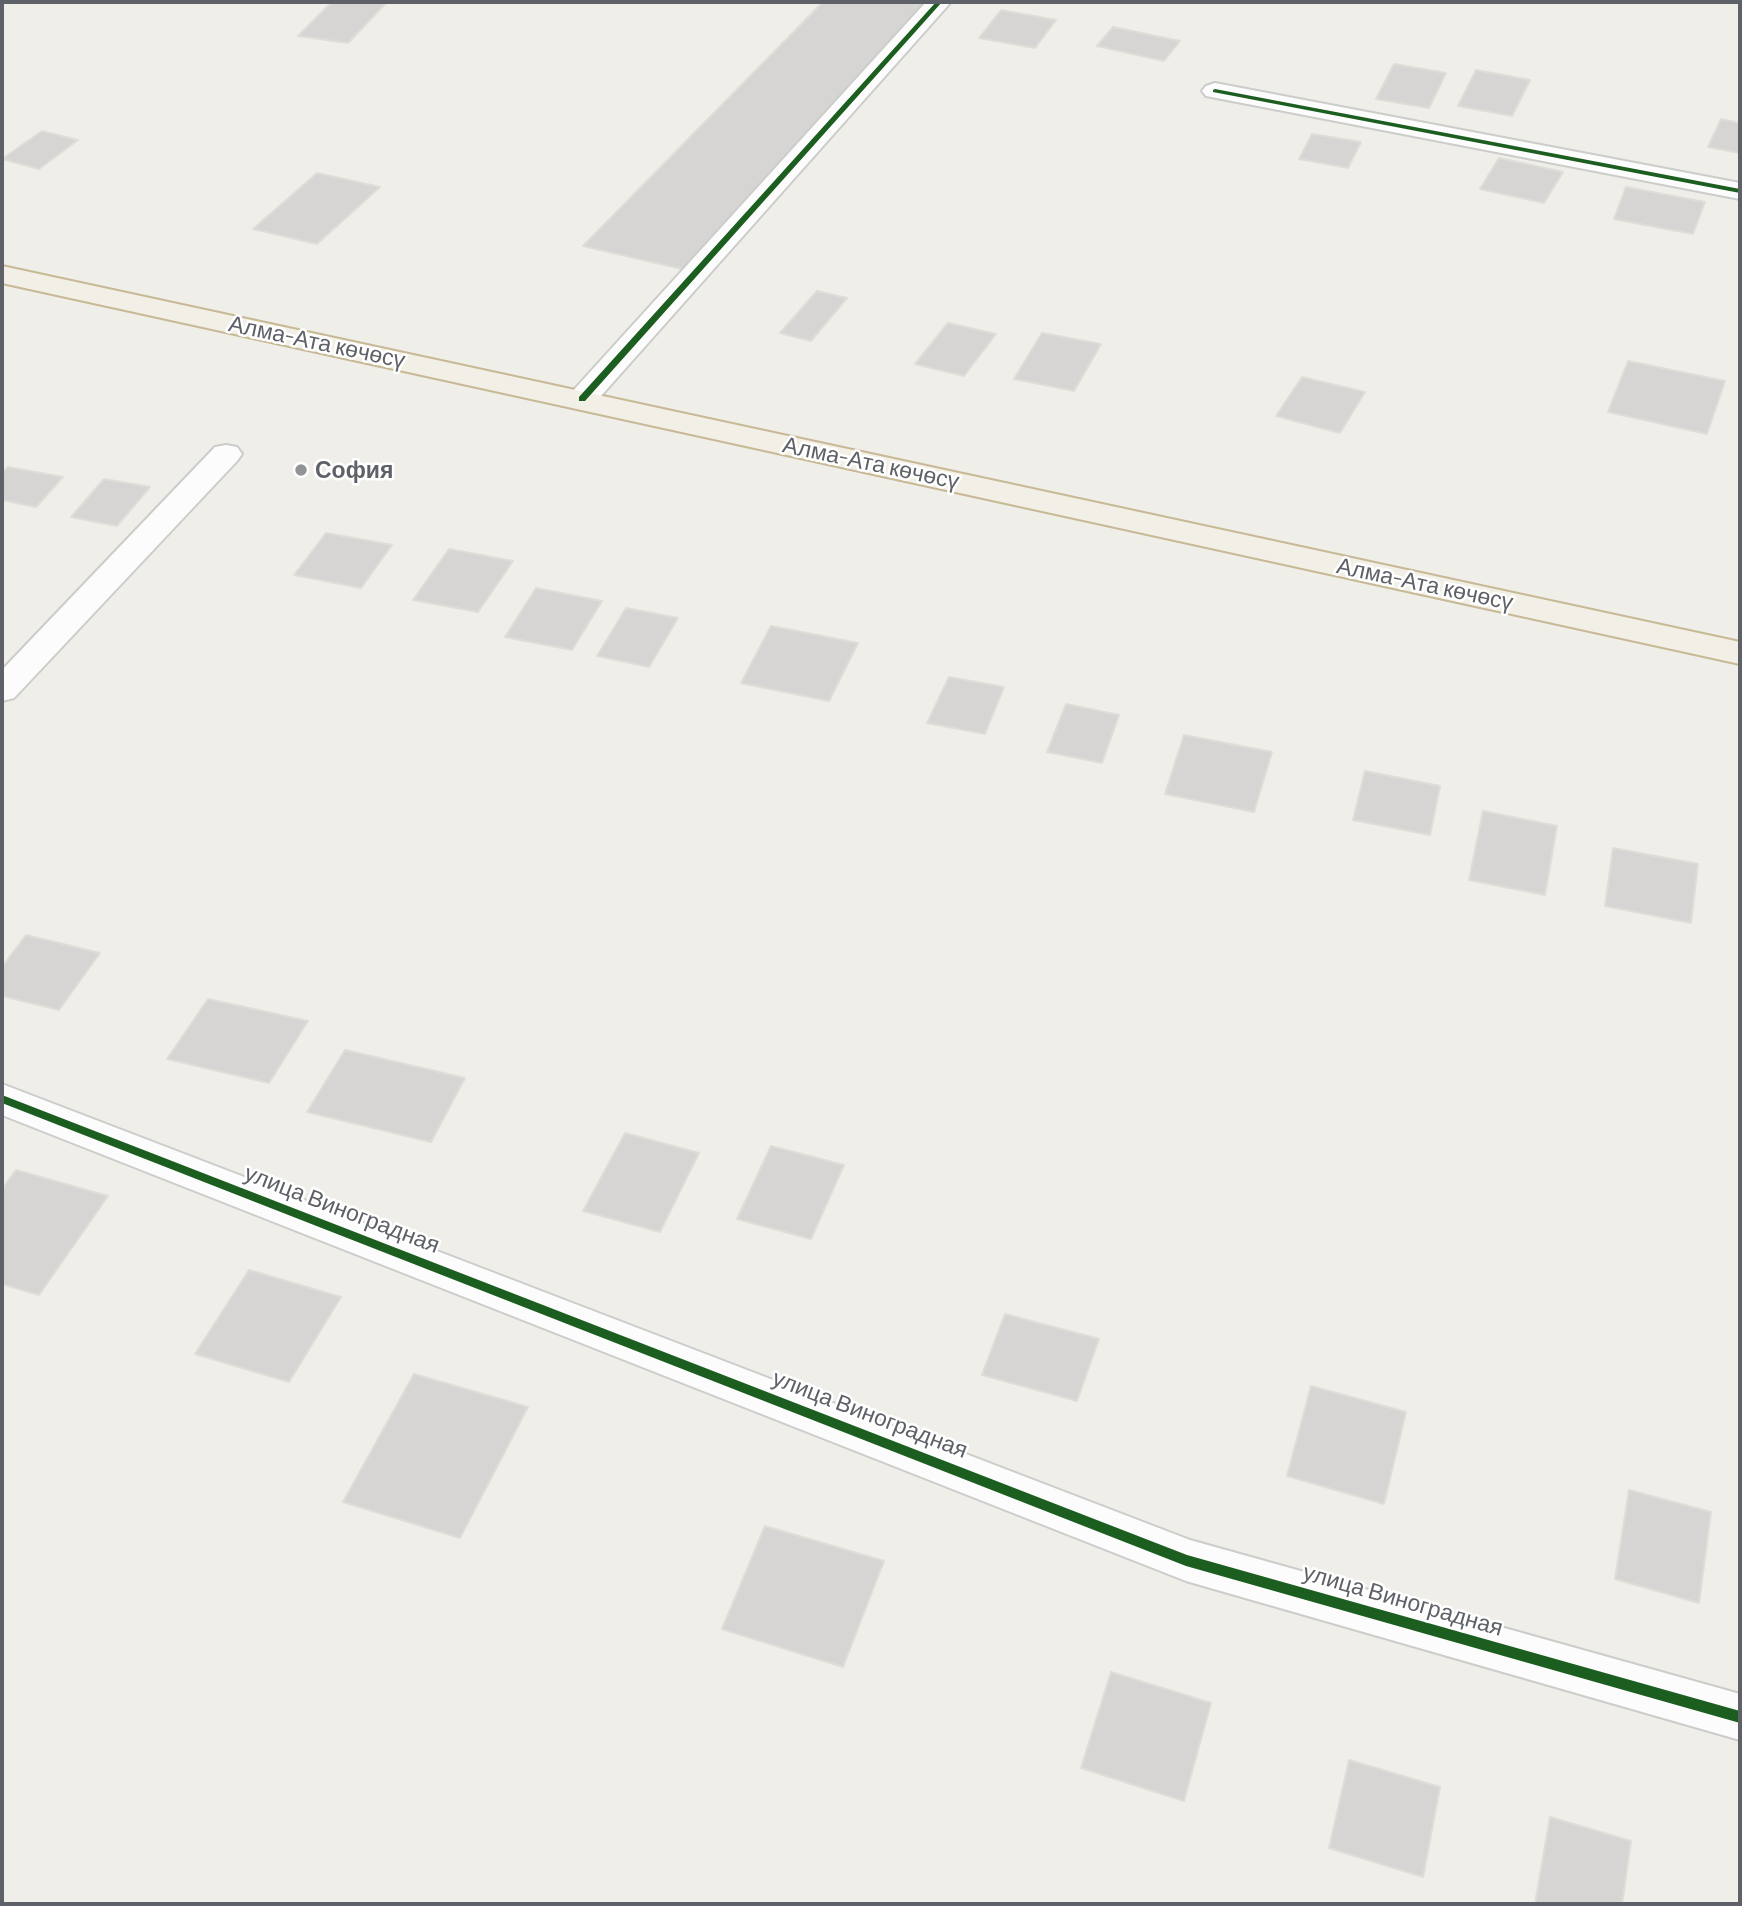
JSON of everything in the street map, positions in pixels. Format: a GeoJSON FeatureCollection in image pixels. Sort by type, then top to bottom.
{"type":"FeatureCollection","features":[{"type":"Feature","properties":{"kind":"highway","name":"Алма-Ата көчөсү"},"geometry":{"type":"LineString","coordinates":[[2,274],[1740,653]]}},
{"type":"Feature","properties":{"kind":"street"},"geometry":{"type":"LineString","coordinates":[[582,400],[939,2]]}},
{"type":"Feature","properties":{"kind":"street"},"geometry":{"type":"LineString","coordinates":[[1214,91],[1740,191]]}},
{"type":"Feature","properties":{"kind":"street"},"geometry":{"type":"LineString","coordinates":[[2,690],[226,454]]}},
{"type":"Feature","properties":{"kind":"street","name":"улица Виноградная"},"geometry":{"type":"LineString","coordinates":[[2,1099],[1186,1560],[1740,1717]]}},
{"type":"Feature","properties":{"kind":"building"},"geometry":{"type":"Polygon","coordinates":[[[332,2],[386,3],[348,43],[298,36],[332,2]]]}},
{"type":"Feature","properties":{"kind":"building"},"geometry":{"type":"Polygon","coordinates":[[[823,2],[932,2],[686,270],[583,246],[823,2]]]}},
{"type":"Feature","properties":{"kind":"building"},"geometry":{"type":"Polygon","coordinates":[[[1001,10],[1056,20],[1035,48],[979,38],[1001,10]]]}},
{"type":"Feature","properties":{"kind":"building"},"geometry":{"type":"Polygon","coordinates":[[[1113,27],[1180,41],[1164,61],[1097,46],[1113,27]]]}},
{"type":"Feature","properties":{"kind":"building"},"geometry":{"type":"Polygon","coordinates":[[[1394,64],[1446,73],[1429,108],[1376,99],[1394,64]]]}},
{"type":"Feature","properties":{"kind":"building"},"geometry":{"type":"Polygon","coordinates":[[[1476,70],[1530,80],[1512,116],[1458,106],[1476,70]]]}},
{"type":"Feature","properties":{"kind":"building"},"geometry":{"type":"Polygon","coordinates":[[[1721,119],[1740,123],[1740,153],[1708,147],[1721,119]]]}},
{"type":"Feature","properties":{"kind":"building"},"geometry":{"type":"Polygon","coordinates":[[[42,131],[78,140],[39,169],[2,159],[42,131]]]}},
{"type":"Feature","properties":{"kind":"building"},"geometry":{"type":"Polygon","coordinates":[[[1312,134],[1361,142],[1348,168],[1299,159],[1312,134]]]}},
{"type":"Feature","properties":{"kind":"building"},"geometry":{"type":"Polygon","coordinates":[[[1499,158],[1563,172],[1544,203],[1480,189],[1499,158]]]}},
{"type":"Feature","properties":{"kind":"building"},"geometry":{"type":"Polygon","coordinates":[[[317,173],[380,187],[317,244],[253,229],[317,173]]]}},
{"type":"Feature","properties":{"kind":"building"},"geometry":{"type":"Polygon","coordinates":[[[1626,187],[1705,202],[1693,234],[1614,219],[1626,187]]]}},
{"type":"Feature","properties":{"kind":"building"},"geometry":{"type":"Polygon","coordinates":[[[817,291],[847,298],[811,341],[780,333],[817,291]]]}},
{"type":"Feature","properties":{"kind":"building"},"geometry":{"type":"Polygon","coordinates":[[[948,323],[996,334],[964,376],[915,364],[948,323]]]}},
{"type":"Feature","properties":{"kind":"building"},"geometry":{"type":"Polygon","coordinates":[[[1042,333],[1101,344],[1074,391],[1014,379],[1042,333]]]}},
{"type":"Feature","properties":{"kind":"building"},"geometry":{"type":"Polygon","coordinates":[[[1628,361],[1725,381],[1707,434],[1608,412],[1628,361]]]}},
{"type":"Feature","properties":{"kind":"building"},"geometry":{"type":"Polygon","coordinates":[[[1302,377],[1365,392],[1340,433],[1276,416],[1302,377]]]}},
{"type":"Feature","properties":{"kind":"building"},"geometry":{"type":"Polygon","coordinates":[[[8,467],[63,477],[36,507],[2,500],[2,473],[8,467]]]}},
{"type":"Feature","properties":{"kind":"building"},"geometry":{"type":"Polygon","coordinates":[[[104,479],[150,487],[117,526],[71,517],[104,479]]]}},
{"type":"Feature","properties":{"kind":"building"},"geometry":{"type":"Polygon","coordinates":[[[326,533],[392,545],[361,588],[294,575],[326,533]]]}},
{"type":"Feature","properties":{"kind":"building"},"geometry":{"type":"Polygon","coordinates":[[[449,549],[513,561],[478,612],[413,600],[449,549]]]}},
{"type":"Feature","properties":{"kind":"building"},"geometry":{"type":"Polygon","coordinates":[[[536,588],[602,601],[572,650],[505,637],[536,588]]]}},
{"type":"Feature","properties":{"kind":"building"},"geometry":{"type":"Polygon","coordinates":[[[626,608],[678,618],[649,667],[597,656],[626,608]]]}},
{"type":"Feature","properties":{"kind":"building"},"geometry":{"type":"Polygon","coordinates":[[[771,626],[858,643],[829,701],[741,683],[771,626]]]}},
{"type":"Feature","properties":{"kind":"building"},"geometry":{"type":"Polygon","coordinates":[[[949,677],[1004,687],[985,734],[927,723],[949,677]]]}},
{"type":"Feature","properties":{"kind":"building"},"geometry":{"type":"Polygon","coordinates":[[[1066,704],[1119,715],[1102,763],[1047,752],[1066,704]]]}},
{"type":"Feature","properties":{"kind":"building"},"geometry":{"type":"Polygon","coordinates":[[[1184,735],[1272,752],[1254,812],[1165,794],[1184,735]]]}},
{"type":"Feature","properties":{"kind":"building"},"geometry":{"type":"Polygon","coordinates":[[[1365,771],[1440,786],[1430,835],[1353,820],[1365,771]]]}},
{"type":"Feature","properties":{"kind":"building"},"geometry":{"type":"Polygon","coordinates":[[[1483,811],[1557,826],[1545,895],[1469,880],[1483,811]]]}},
{"type":"Feature","properties":{"kind":"building"},"geometry":{"type":"Polygon","coordinates":[[[1613,848],[1698,864],[1691,923],[1605,906],[1613,848]]]}},
{"type":"Feature","properties":{"kind":"building"},"geometry":{"type":"Polygon","coordinates":[[[26,935],[100,953],[59,1010],[2,996],[2,967],[26,935]]]}},
{"type":"Feature","properties":{"kind":"building"},"geometry":{"type":"Polygon","coordinates":[[[208,999],[308,1021],[269,1083],[167,1059],[208,999]]]}},
{"type":"Feature","properties":{"kind":"building"},"geometry":{"type":"Polygon","coordinates":[[[345,1050],[465,1078],[431,1142],[307,1112],[345,1050]]]}},
{"type":"Feature","properties":{"kind":"building"},"geometry":{"type":"Polygon","coordinates":[[[625,1133],[699,1153],[660,1232],[583,1211],[625,1133]]]}},
{"type":"Feature","properties":{"kind":"building"},"geometry":{"type":"Polygon","coordinates":[[[771,1146],[844,1165],[811,1239],[737,1219],[771,1146]]]}},
{"type":"Feature","properties":{"kind":"building"},"geometry":{"type":"Polygon","coordinates":[[[16,1170],[108,1196],[39,1295],[2,1284],[2,1189],[16,1170]]]}},
{"type":"Feature","properties":{"kind":"building"},"geometry":{"type":"Polygon","coordinates":[[[249,1270],[341,1297],[289,1382],[195,1354],[249,1270]]]}},
{"type":"Feature","properties":{"kind":"building"},"geometry":{"type":"Polygon","coordinates":[[[1005,1314],[1099,1339],[1077,1401],[982,1375],[1005,1314]]]}},
{"type":"Feature","properties":{"kind":"building"},"geometry":{"type":"Polygon","coordinates":[[[414,1374],[528,1407],[460,1538],[343,1502],[414,1374]]]}},
{"type":"Feature","properties":{"kind":"building"},"geometry":{"type":"Polygon","coordinates":[[[1311,1386],[1406,1412],[1384,1504],[1287,1476],[1311,1386]]]}},
{"type":"Feature","properties":{"kind":"building"},"geometry":{"type":"Polygon","coordinates":[[[1629,1490],[1711,1512],[1699,1603],[1615,1579],[1629,1490]]]}},
{"type":"Feature","properties":{"kind":"building"},"geometry":{"type":"Polygon","coordinates":[[[765,1526],[884,1561],[843,1667],[722,1629],[765,1526]]]}},
{"type":"Feature","properties":{"kind":"building"},"geometry":{"type":"Polygon","coordinates":[[[1111,1672],[1211,1703],[1184,1801],[1081,1768],[1111,1672]]]}},
{"type":"Feature","properties":{"kind":"building"},"geometry":{"type":"Polygon","coordinates":[[[1349,1760],[1440,1787],[1423,1877],[1329,1848],[1349,1760]]]}},
{"type":"Feature","properties":{"kind":"building"},"geometry":{"type":"Polygon","coordinates":[[[1550,1817],[1631,1841],[1622,1904],[1535,1904],[1550,1817]]]}},
{"type":"Feature","properties":{"kind":"cycle path"},"geometry":{"type":"LineString","coordinates":[[582,399],[939,2]]}},
{"type":"Feature","properties":{"kind":"cycle path"},"geometry":{"type":"LineString","coordinates":[[1215,91],[1740,191]]}},
{"type":"Feature","properties":{"kind":"cycle path"},"geometry":{"type":"LineString","coordinates":[[2,1099],[1186,1560],[1740,1717]]}},
{"type":"Feature","properties":{"kind":"place","name":"София"},"geometry":{"type":"Point","coordinates":[301,470]}}]}
